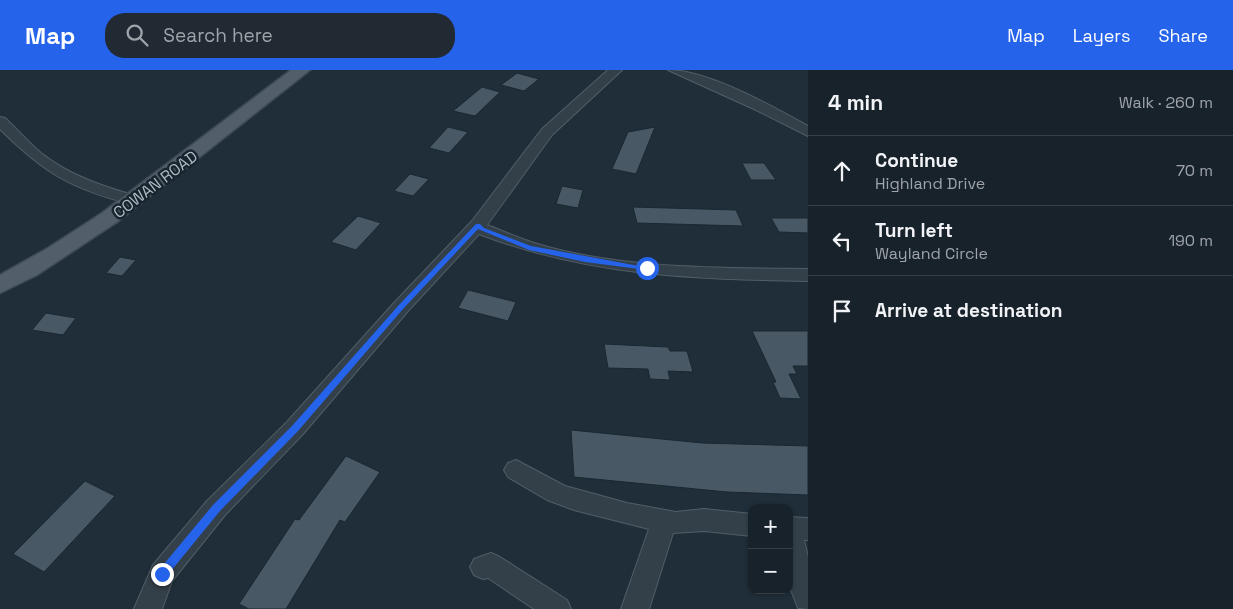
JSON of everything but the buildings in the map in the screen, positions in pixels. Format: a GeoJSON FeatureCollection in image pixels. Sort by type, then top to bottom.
{"type":"FeatureCollection","features":[{"type":"Feature","properties":{"kind":"main road","name":"COWAN ROAD"},"geometry":{"type":"LineString","coordinates":[[0,285],[39,265],[85,236],[134,200],[284,81],[302,70]]}},
{"type":"Feature","properties":{"kind":"street"},"geometry":{"type":"LineString","coordinates":[[148,609],[162,574],[216,508],[295,428],[401,307],[478,225],[547,132],[581,99],[616,70]]}},
{"type":"Feature","properties":{"kind":"street"},"geometry":{"type":"LineString","coordinates":[[674,70],[776,112],[808,132]]}},
{"type":"Feature","properties":{"kind":"street"},"geometry":{"type":"LineString","coordinates":[[0,121],[50,166],[97,189],[134,200]]}},
{"type":"Feature","properties":{"kind":"street"},"geometry":{"type":"LineString","coordinates":[[478,225],[481,229],[529,248],[585,260],[718,274],[808,275]]}},
{"type":"Feature","properties":{"kind":"street"},"geometry":{"type":"LineString","coordinates":[[516,470],[556,494],[583,504],[626,514],[676,522],[704,520],[748,524]]}},
{"type":"Feature","properties":{"kind":"street"},"geometry":{"type":"LineString","coordinates":[[635,609],[665,520]]}},
{"type":"Feature","properties":{"kind":"street"},"geometry":{"type":"LineString","coordinates":[[793,528],[808,529]]}},
{"type":"Feature","properties":{"kind":"street"},"geometry":{"type":"LineString","coordinates":[[793,548],[808,599]]}},
{"type":"Feature","properties":{"kind":"street"},"geometry":{"type":"LineString","coordinates":[[483,567],[490,565],[502,570],[557,609]]}},
{"type":"Feature","properties":{"kind":"route"},"geometry":{"type":"LineString","coordinates":[[162,574],[216,508],[295,428],[401,307],[478,225],[481,229],[529,248],[585,260],[647,268]]}}]}
